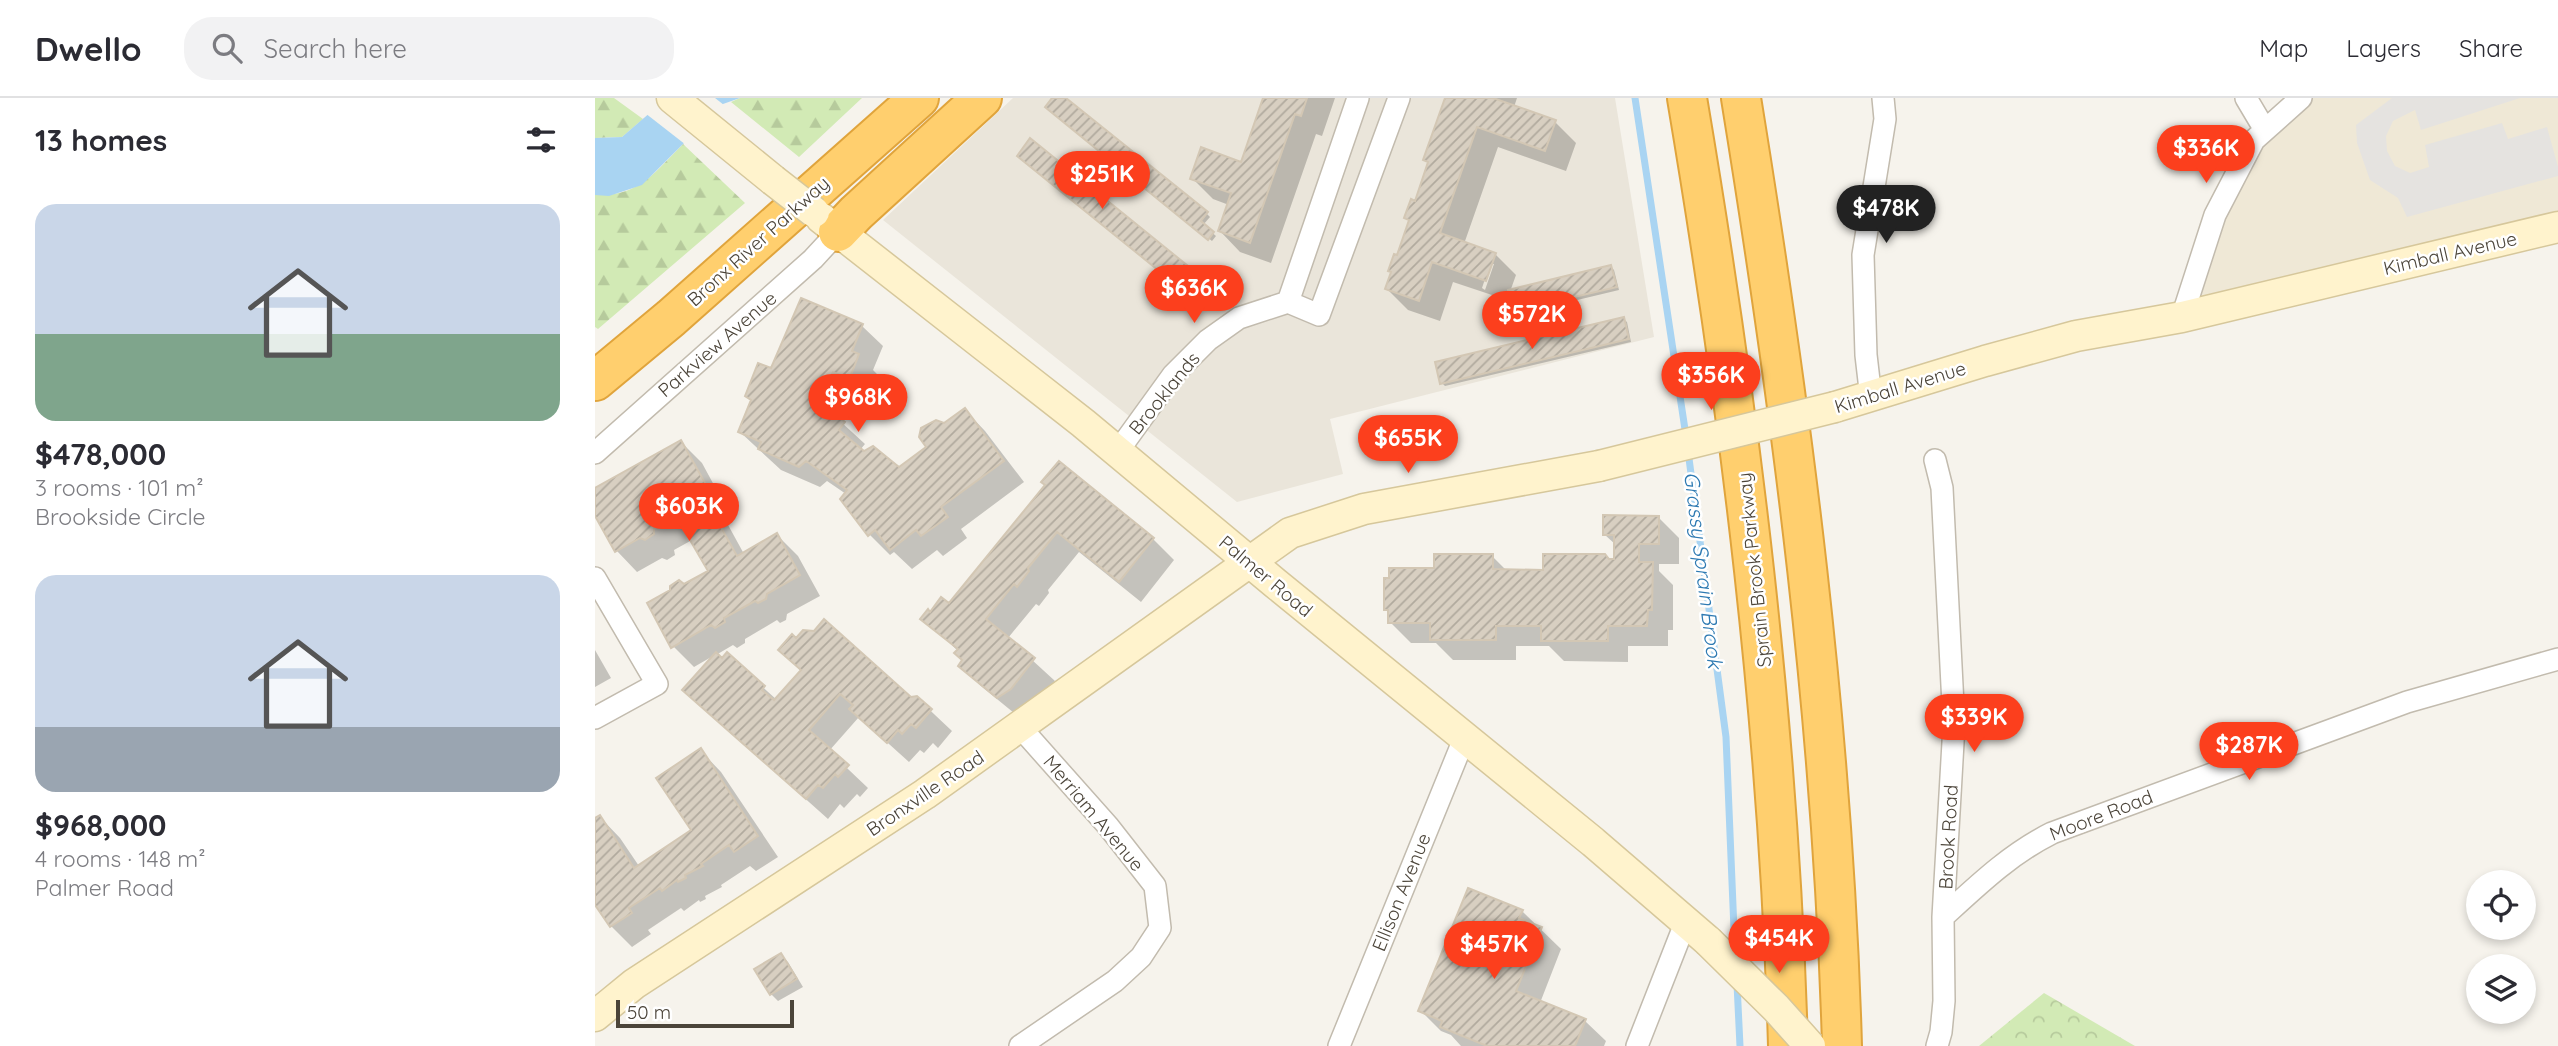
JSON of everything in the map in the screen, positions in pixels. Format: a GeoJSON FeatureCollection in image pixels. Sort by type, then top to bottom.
{"type":"FeatureCollection","features":[{"type":"Feature","properties":{"kind":"highway","name":"Bronx River Parkway"},"geometry":{"type":"LineString","coordinates":[[595,352],[695,268],[884,98]]}},
{"type":"Feature","properties":{"kind":"highway","name":"Bronx River Parkway"},"geometry":{"type":"LineString","coordinates":[[595,381],[671,318],[919,98]]}},
{"type":"Feature","properties":{"kind":"highway"},"geometry":{"type":"LineString","coordinates":[[826,222],[856,213],[982,98]]}},
{"type":"Feature","properties":{"kind":"highway","name":"Sprain Brook Parkway"},"geometry":{"type":"LineString","coordinates":[[1688,98],[1730,370],[1756,574],[1779,834],[1788,1046]]}},
{"type":"Feature","properties":{"kind":"highway"},"geometry":{"type":"LineString","coordinates":[[1741,98],[1774,305],[1802,513],[1831,837],[1842,1046]]}},
{"type":"Feature","properties":{"kind":"street","name":"Palmer Road"},"geometry":{"type":"LineString","coordinates":[[672,98],[1118,451],[1464,739],[1593,842],[1697,931],[1776,1008],[1810,1046]]}},
{"type":"Feature","properties":{"kind":"street"},"geometry":{"type":"LineString","coordinates":[[1358,98],[1287,302],[1319,315],[1399,98]]}},
{"type":"Feature","properties":{"kind":"street"},"geometry":{"type":"LineString","coordinates":[[1871,398],[1866,355],[1863,255],[1885,119],[1883,98]]}},
{"type":"Feature","properties":{"kind":"street"},"geometry":{"type":"LineString","coordinates":[[2246,98],[2265,130]]}},
{"type":"Feature","properties":{"kind":"street"},"geometry":{"type":"LineString","coordinates":[[2182,317],[2214,215],[2254,141],[2301,98]]}},
{"type":"Feature","properties":{"kind":"street"},"geometry":{"type":"LineString","coordinates":[[1339,152],[1375,165]]}},
{"type":"Feature","properties":{"kind":"street","name":"Parkview Avenue"},"geometry":{"type":"LineString","coordinates":[[595,453],[813,259],[826,222]]}},
{"type":"Feature","properties":{"kind":"street","name":"Kimball Avenue"},"geometry":{"type":"LineString","coordinates":[[1251,563],[1290,533],[1364,509],[1599,466],[1871,398],[1985,361],[2076,336],[2182,317],[2558,227]]}},
{"type":"Feature","properties":{"kind":"street","name":"Brooklands"},"geometry":{"type":"LineString","coordinates":[[1118,451],[1173,376],[1208,341],[1239,318],[1287,302]]}},
{"type":"Feature","properties":{"kind":"street","name":"Brook Road"},"geometry":{"type":"LineString","coordinates":[[1935,460],[1942,488],[1954,725],[1943,917],[1944,1001],[1937,1046]]}},
{"type":"Feature","properties":{"kind":"street","name":"Bronxville Road"},"geometry":{"type":"LineString","coordinates":[[595,1016],[634,984],[925,794],[1251,563]]}},
{"type":"Feature","properties":{"kind":"street"},"geometry":{"type":"LineString","coordinates":[[595,578],[657,684],[595,718]]}},
{"type":"Feature","properties":{"kind":"street","name":"Moore Road"},"geometry":{"type":"LineString","coordinates":[[1943,917],[1989,874],[2028,845],[2052,833],[2407,702],[2558,659]]}},
{"type":"Feature","properties":{"kind":"street","name":"Merriam Avenue"},"geometry":{"type":"LineString","coordinates":[[1020,727],[1108,826],[1155,886],[1160,928],[1141,957],[1115,981],[1020,1046]]}},
{"type":"Feature","properties":{"kind":"street","name":"Ellison Avenue"},"geometry":{"type":"LineString","coordinates":[[1339,1046],[1464,739]]}},
{"type":"Feature","properties":{"kind":"street"},"geometry":{"type":"LineString","coordinates":[[1637,1046],[1697,931]]}},
{"type":"Feature","properties":{"kind":"shaded area"},"geometry":{"type":"Polygon","coordinates":[[[1013,98],[1615,98],[1654,337],[1330,419],[1343,474],[1237,502],[883,220],[1013,98]]]}},
{"type":"Feature","properties":{"kind":"shaded area"},"geometry":{"type":"Polygon","coordinates":[[[2307,98],[2558,98],[2558,222],[2190,309],[2223,216],[2261,147],[2307,98]]]}},
{"type":"Feature","properties":{"kind":"shaded area"},"geometry":{"type":"Polygon","coordinates":[[[2392,98],[2520,98],[2421,130],[2415,110],[2393,121],[2386,136],[2387,151],[2395,166],[2410,173],[2429,167],[2425,145],[2502,123],[2508,139],[2547,127],[2558,176],[2407,217],[2398,198],[2370,180],[2357,143],[2356,125],[2392,98]]]}},
{"type":"Feature","properties":{"kind":"green space"},"geometry":{"type":"Polygon","coordinates":[[[595,98],[614,98],[643,119],[622,137],[595,138],[595,98]]]}},
{"type":"Feature","properties":{"kind":"green space"},"geometry":{"type":"Polygon","coordinates":[[[740,98],[862,98],[799,157],[731,102],[740,98]]]}},
{"type":"Feature","properties":{"kind":"green space"},"geometry":{"type":"Polygon","coordinates":[[[683,144],[745,203],[598,329],[595,327],[595,195],[610,195],[635,187],[654,173],[683,144]]]}},
{"type":"Feature","properties":{"kind":"green space"},"geometry":{"type":"Polygon","coordinates":[[[2044,993],[2135,1046],[1979,1046],[2044,993]]]}},
{"type":"Feature","properties":{"kind":"water"},"geometry":{"type":"Polygon","coordinates":[[[667,98],[740,98],[723,104],[642,185],[609,196],[595,195],[595,138],[622,137],[667,98]]]}},
{"type":"Feature","properties":{"kind":"pier"},"geometry":{"type":"Polygon","coordinates":[[[662,98],[715,98],[724,105],[686,145],[645,113],[662,98]]]}},
{"type":"Feature","properties":{"kind":"building"},"geometry":{"type":"Polygon","coordinates":[[[1052,98],[1066,98],[1208,212],[1201,221],[1214,232],[1208,240],[1045,107],[1052,98]]]}},
{"type":"Feature","properties":{"kind":"building"},"geometry":{"type":"Polygon","coordinates":[[[1263,98],[1307,98],[1301,116],[1295,114],[1250,243],[1218,231],[1231,193],[1190,179],[1201,147],[1241,162],[1263,98]]]}},
{"type":"Feature","properties":{"kind":"building"},"geometry":{"type":"Polygon","coordinates":[[[1445,98],[1493,98],[1556,120],[1545,151],[1477,127],[1440,233],[1496,253],[1486,281],[1432,262],[1419,301],[1385,289],[1391,272],[1388,271],[1394,254],[1397,255],[1409,220],[1404,218],[1411,199],[1415,201],[1428,162],[1423,160],[1445,98]]]}},
{"type":"Feature","properties":{"kind":"building"},"geometry":{"type":"Polygon","coordinates":[[[1030,138],[1188,266],[1174,283],[1017,156],[1030,138]]]}},
{"type":"Feature","properties":{"kind":"building"},"geometry":{"type":"Polygon","coordinates":[[[1611,265],[1617,287],[1514,311],[1508,290],[1611,265]]]}},
{"type":"Feature","properties":{"kind":"building"},"geometry":{"type":"Polygon","coordinates":[[[801,298],[863,324],[852,351],[859,354],[851,375],[845,377],[833,372],[819,402],[845,422],[839,430],[864,451],[873,446],[899,467],[926,447],[919,437],[921,428],[936,420],[944,423],[965,408],[1004,461],[941,507],[948,517],[921,536],[916,530],[890,550],[875,530],[868,536],[840,499],[847,490],[806,461],[799,467],[758,449],[761,442],[738,432],[751,400],[745,396],[758,363],[771,368],[801,298]]]}},
{"type":"Feature","properties":{"kind":"building"},"geometry":{"type":"Polygon","coordinates":[[[1624,317],[1629,339],[1440,384],[1435,362],[1624,317]]]}},
{"type":"Feature","properties":{"kind":"building"},"geometry":{"type":"Polygon","coordinates":[[[681,440],[714,499],[707,502],[737,556],[777,533],[800,575],[767,594],[766,599],[758,603],[755,601],[724,618],[725,622],[715,628],[711,625],[671,648],[647,603],[670,590],[670,586],[679,580],[684,584],[708,571],[676,516],[654,529],[654,534],[645,540],[640,538],[615,552],[595,516],[595,488],[681,440]]]}},
{"type":"Feature","properties":{"kind":"building"},"geometry":{"type":"Polygon","coordinates":[[[1059,461],[1154,538],[1119,582],[1057,532],[1028,568],[1029,571],[1017,587],[1014,584],[986,619],[1035,658],[1011,689],[997,698],[958,666],[962,660],[954,653],[958,649],[920,619],[928,609],[930,612],[941,597],[949,603],[1045,485],[1041,482],[1059,461]]]}},
{"type":"Feature","properties":{"kind":"building"},"geometry":{"type":"Polygon","coordinates":[[[1603,515],[1659,516],[1659,544],[1639,544],[1639,562],[1653,562],[1652,610],[1648,610],[1647,626],[1608,626],[1608,641],[1541,641],[1541,626],[1496,626],[1496,640],[1430,640],[1430,623],[1388,623],[1388,610],[1384,610],[1384,578],[1389,578],[1389,568],[1434,568],[1434,554],[1493,554],[1493,569],[1543,570],[1543,554],[1605,554],[1609,559],[1614,559],[1614,535],[1603,535],[1603,515]]]}},
{"type":"Feature","properties":{"kind":"building"},"geometry":{"type":"Polygon","coordinates":[[[824,619],[911,697],[917,696],[932,709],[916,728],[911,724],[902,734],[898,730],[887,743],[849,709],[853,705],[840,694],[809,730],[849,765],[838,777],[835,774],[823,788],[818,785],[806,799],[682,690],[716,652],[722,658],[727,652],[765,686],[762,690],[774,700],[801,670],[778,650],[792,634],[796,638],[803,630],[814,631],[824,619]]]}},
{"type":"Feature","properties":{"kind":"building"},"geometry":{"type":"Polygon","coordinates":[[[701,748],[758,836],[734,852],[729,845],[701,864],[703,866],[685,875],[686,878],[678,882],[677,880],[662,891],[660,888],[629,908],[632,913],[610,927],[595,905],[595,818],[600,815],[634,868],[691,830],[656,778],[701,748]]]}},
{"type":"Feature","properties":{"kind":"building"},"geometry":{"type":"Polygon","coordinates":[[[1468,888],[1523,910],[1519,918],[1542,927],[1516,991],[1586,1019],[1575,1046],[1487,1046],[1440,1027],[1442,1021],[1418,1011],[1468,888]]]}},
{"type":"Feature","properties":{"kind":"building"},"geometry":{"type":"Polygon","coordinates":[[[781,953],[797,979],[770,995],[754,969],[781,953]]]}},
{"type":"Feature","properties":{"kind":"waterway","name":"Grassy Sprain Brook"},"geometry":{"type":"LineString","coordinates":[[1635,98],[1686,436]]}},
{"type":"Feature","properties":{"kind":"waterway","name":"Grassy Sprain Brook"},"geometry":{"type":"LineString","coordinates":[[1688,451],[1726,737],[1735,954]]}},
{"type":"Feature","properties":{"kind":"waterway","name":"Grassy Sprain Brook"},"geometry":{"type":"LineString","coordinates":[[1737,984],[1740,1046]]}}]}
